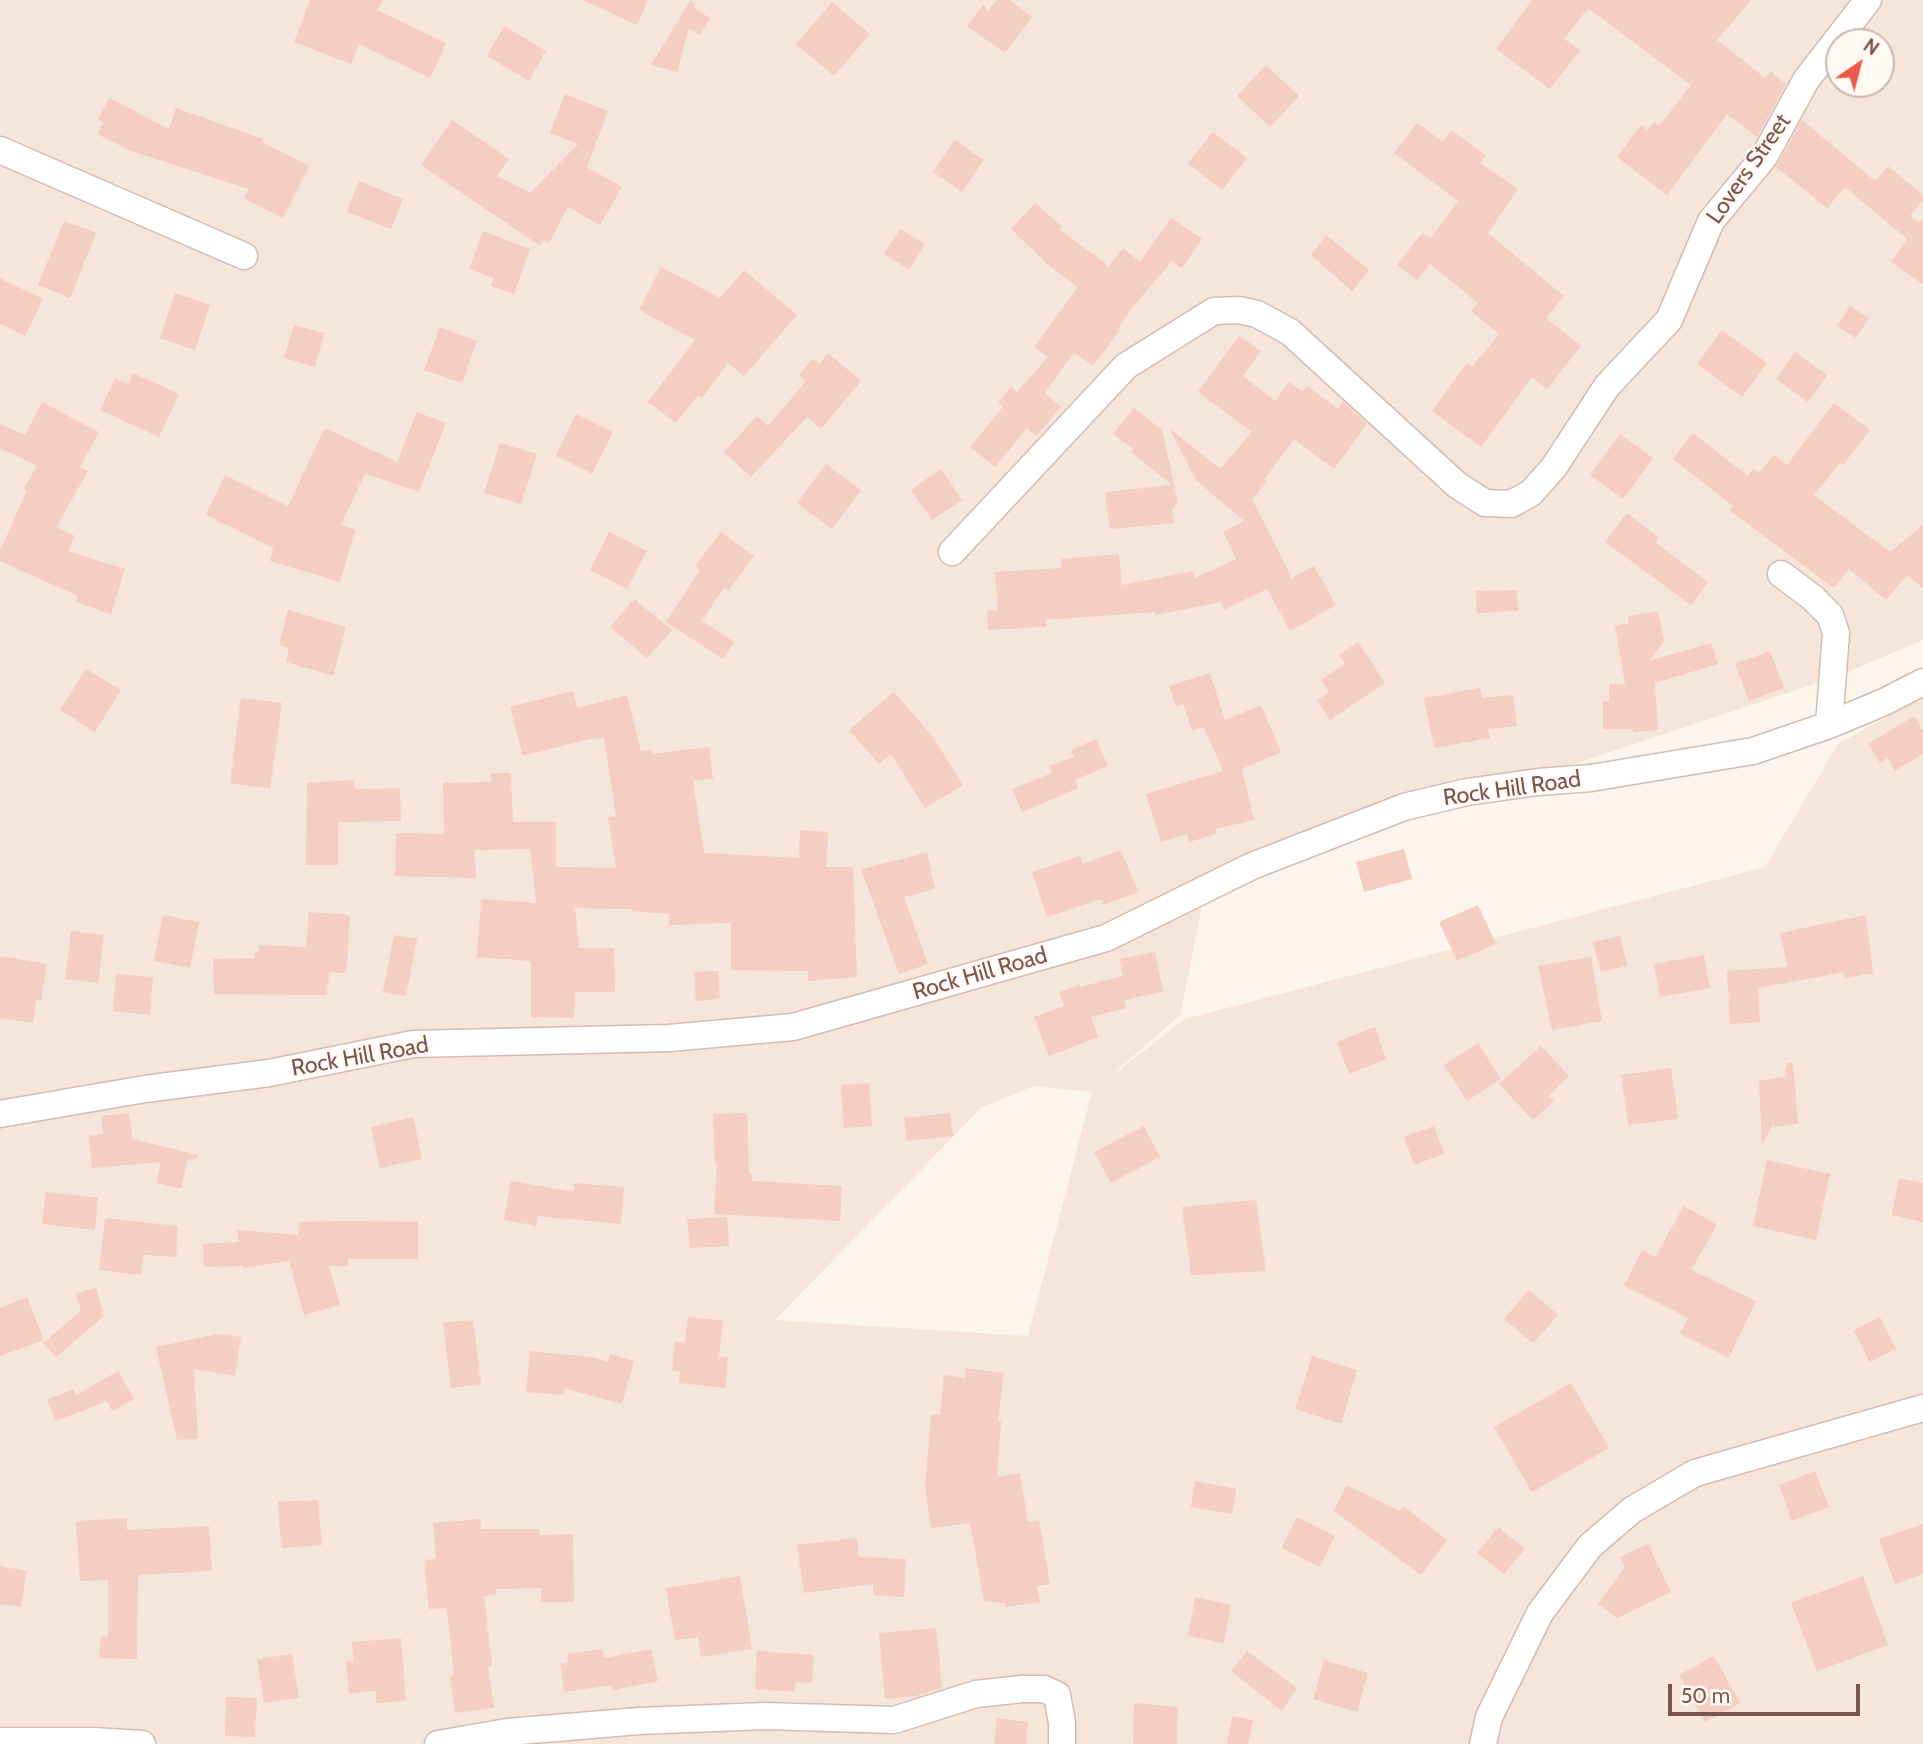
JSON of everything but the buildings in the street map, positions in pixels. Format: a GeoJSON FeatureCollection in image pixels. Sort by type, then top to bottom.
{"type":"FeatureCollection","features":[{"type":"Feature","properties":{"kind":"street","name":"Lovers Street"},"geometry":{"type":"LineString","coordinates":[[952,552],[1126,366],[1214,311],[1239,310],[1257,314],[1290,332],[1457,485],[1485,503],[1511,504],[1531,494],[1554,467],[1606,386],[1669,320],[1711,221],[1764,157],[1806,80],[1868,0]]}},
{"type":"Feature","properties":{"kind":"street"},"geometry":{"type":"LineString","coordinates":[[0,150],[244,256]]}},
{"type":"Feature","properties":{"kind":"street"},"geometry":{"type":"LineString","coordinates":[[1781,574],[1830,615],[1836,633],[1829,725]]}},
{"type":"Feature","properties":{"kind":"street","name":"Rock Hill Road"},"geometry":{"type":"LineString","coordinates":[[0,1114],[145,1089],[270,1073],[413,1044],[668,1038],[793,1027],[1106,938],[1252,866],[1404,807],[1467,792],[1591,778],[1753,751],[1829,725],[1923,682]]}},
{"type":"Feature","properties":{"kind":"street"},"geometry":{"type":"LineString","coordinates":[[1483,1744],[1489,1717],[1539,1613],[1590,1546],[1632,1510],[1695,1473],[1923,1408]]}},
{"type":"Feature","properties":{"kind":"street"},"geometry":{"type":"LineString","coordinates":[[438,1744],[507,1732],[639,1721],[765,1716],[894,1720],[976,1694],[1022,1689],[1044,1689],[1057,1695],[1062,1723],[1062,1744]]}},
{"type":"Feature","properties":{"kind":"street"},"geometry":{"type":"LineString","coordinates":[[0,1741],[142,1744]]}},
{"type":"Feature","properties":{"kind":"shaded area"},"geometry":{"type":"Polygon","coordinates":[[[0,0],[1923,0],[1923,640],[1838,676],[1206,887],[1180,1015],[1106,1080],[1185,1019],[1765,867],[1838,744],[1923,697],[1923,1744],[0,1744],[0,0]],[[1033,1086],[981,1108],[775,1320],[1028,1336],[1092,1092],[1033,1086]]]}}]}
